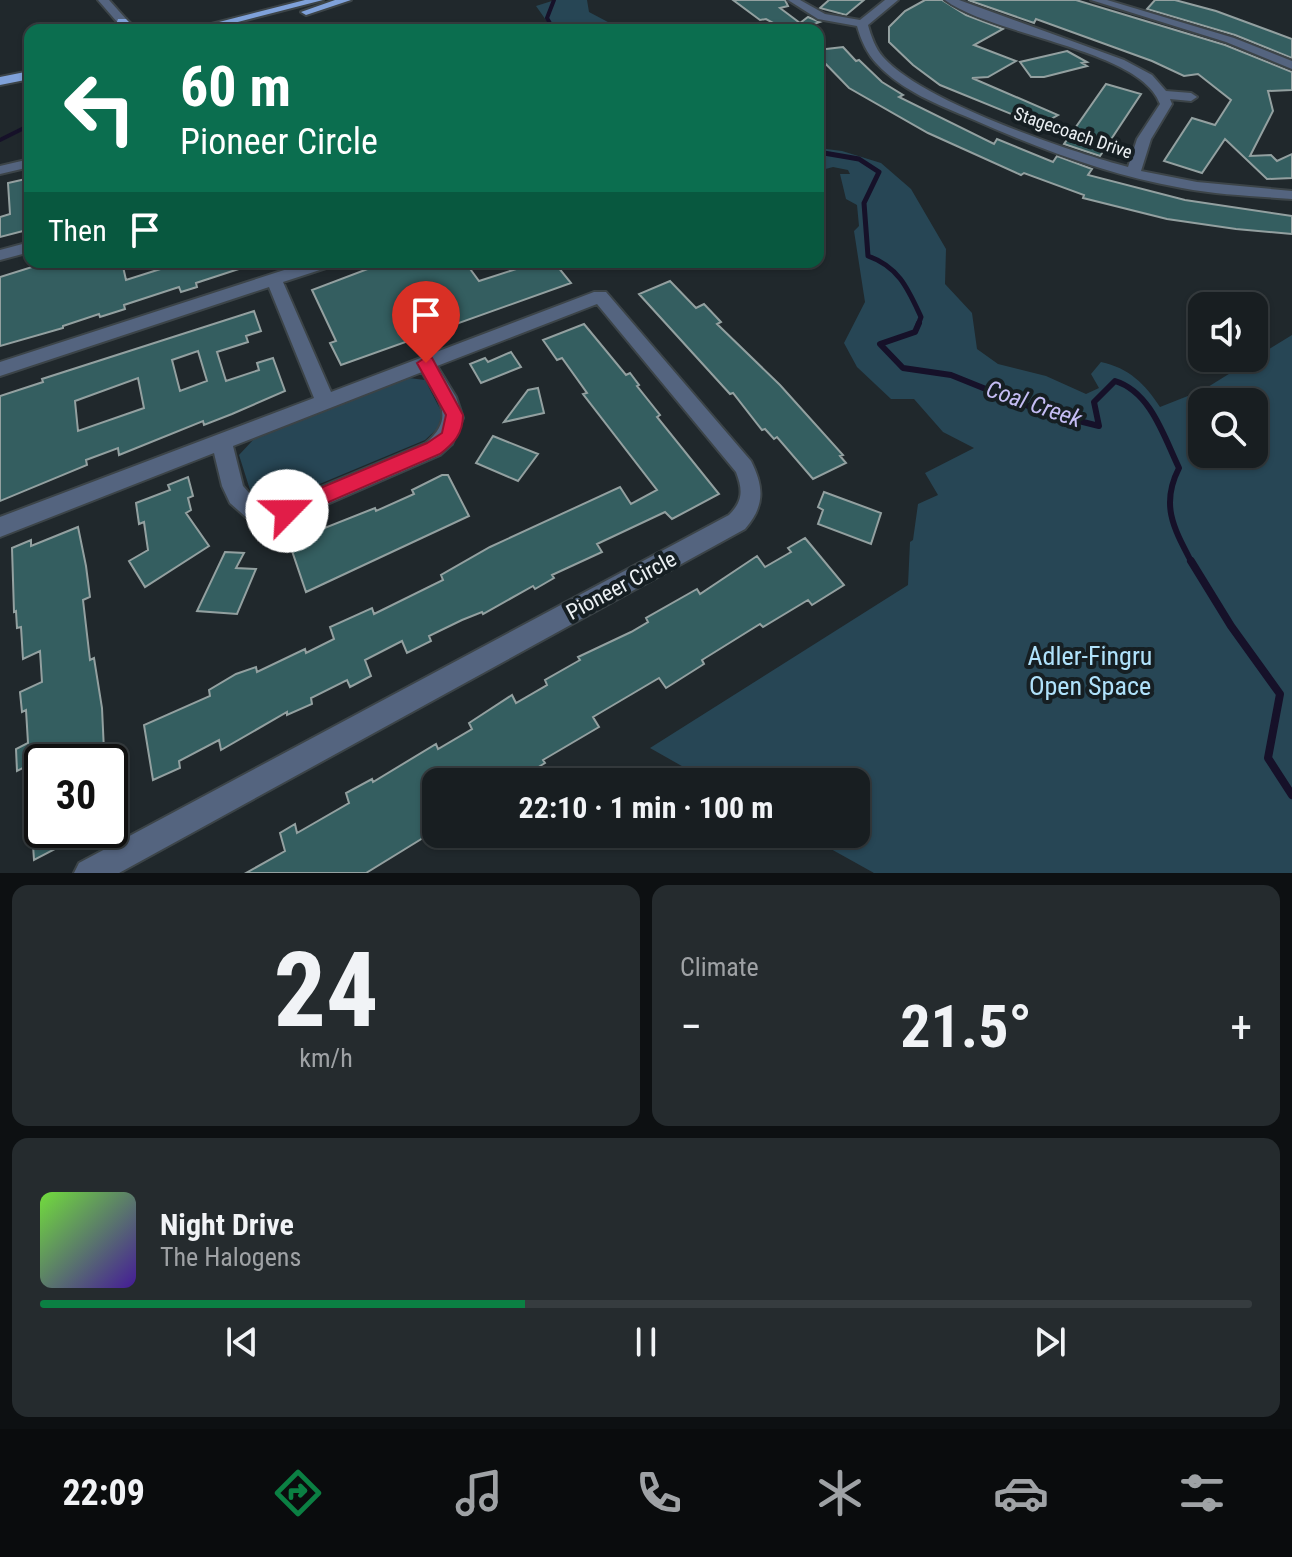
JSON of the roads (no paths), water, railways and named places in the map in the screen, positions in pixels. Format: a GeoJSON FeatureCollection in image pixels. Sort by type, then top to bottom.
{"type":"FeatureCollection","features":[{"type":"Feature","properties":{"kind":"main road"},"geometry":{"type":"LineString","coordinates":[[218,24],[318,0]]}},
{"type":"Feature","properties":{"kind":"main road"},"geometry":{"type":"LineString","coordinates":[[255,24],[346,0]]}},
{"type":"Feature","properties":{"kind":"main road"},"geometry":{"type":"LineString","coordinates":[[0,71],[24,66]]}},
{"type":"Feature","properties":{"kind":"main road"},"geometry":{"type":"LineString","coordinates":[[0,81],[24,76]]}},
{"type":"Feature","properties":{"kind":"street"},"geometry":{"type":"LineString","coordinates":[[103,0],[119,24]]}},
{"type":"Feature","properties":{"kind":"street"},"geometry":{"type":"LineString","coordinates":[[793,0],[822,17],[862,24],[877,9],[893,0]]}},
{"type":"Feature","properties":{"kind":"street"},"geometry":{"type":"LineString","coordinates":[[950,0],[1032,38],[1137,71],[1163,94],[1166,104],[1144,139],[1133,172]]}},
{"type":"Feature","properties":{"kind":"street"},"geometry":{"type":"LineString","coordinates":[[1096,0],[1230,40],[1292,65]]}},
{"type":"Feature","properties":{"kind":"street","name":"Stagecoach Drive"},"geometry":{"type":"LineString","coordinates":[[862,24],[867,43],[880,61],[908,83],[937,100],[1050,147],[1183,184],[1292,195]]}},
{"type":"Feature","properties":{"kind":"street"},"geometry":{"type":"LineString","coordinates":[[1163,94],[1191,97]]}},
{"type":"Feature","properties":{"kind":"street"},"geometry":{"type":"LineString","coordinates":[[0,170],[24,164]]}},
{"type":"Feature","properties":{"kind":"street"},"geometry":{"type":"LineString","coordinates":[[0,255],[24,249]]}},
{"type":"Feature","properties":{"kind":"street"},"geometry":{"type":"LineString","coordinates":[[0,369],[308,268]]}},
{"type":"Feature","properties":{"kind":"street"},"geometry":{"type":"LineString","coordinates":[[274,279],[325,401]]}},
{"type":"Feature","properties":{"kind":"street","name":"Pioneer Circle"},"geometry":{"type":"LineString","coordinates":[[0,527],[600,296],[744,467],[754,499],[750,510],[737,522],[89,873]]}},
{"type":"Feature","properties":{"kind":"street"},"geometry":{"type":"LineString","coordinates":[[222,442],[237,501],[250,512],[268,515],[287,511],[433,449],[448,438],[454,426],[454,415],[426,363]]}},
{"type":"Feature","properties":{"kind":"waterway","name":"Coal Creek"},"geometry":{"type":"LineString","coordinates":[[550,24],[547,18],[554,0]]}},
{"type":"Feature","properties":{"kind":"waterway"},"geometry":{"type":"LineString","coordinates":[[0,140],[24,128]]}},
{"type":"Feature","properties":{"kind":"waterway","name":"Coal Creek"},"geometry":{"type":"LineString","coordinates":[[824,153],[859,159],[879,172],[864,203],[868,256],[888,266],[901,280],[921,317],[918,325]]}},
{"type":"Feature","properties":{"kind":"waterway","name":"Coal Creek"},"geometry":{"type":"LineString","coordinates":[[919,323],[915,332],[880,344],[903,368],[951,375],[1043,412],[1099,426],[1094,402],[1115,381],[1138,395],[1155,417],[1179,468],[1173,481],[1170,505],[1175,528],[1191,561]]}},
{"type":"Feature","properties":{"kind":"waterway","name":"Coal Creek"},"geometry":{"type":"LineString","coordinates":[[1191,561],[1231,626],[1280,694],[1268,758],[1292,795]]}},
{"type":"Feature","properties":{"kind":"park label","name":"Adler-Fingru Open Space"},"geometry":{"type":"Point","coordinates":[1090,671]}}]}
